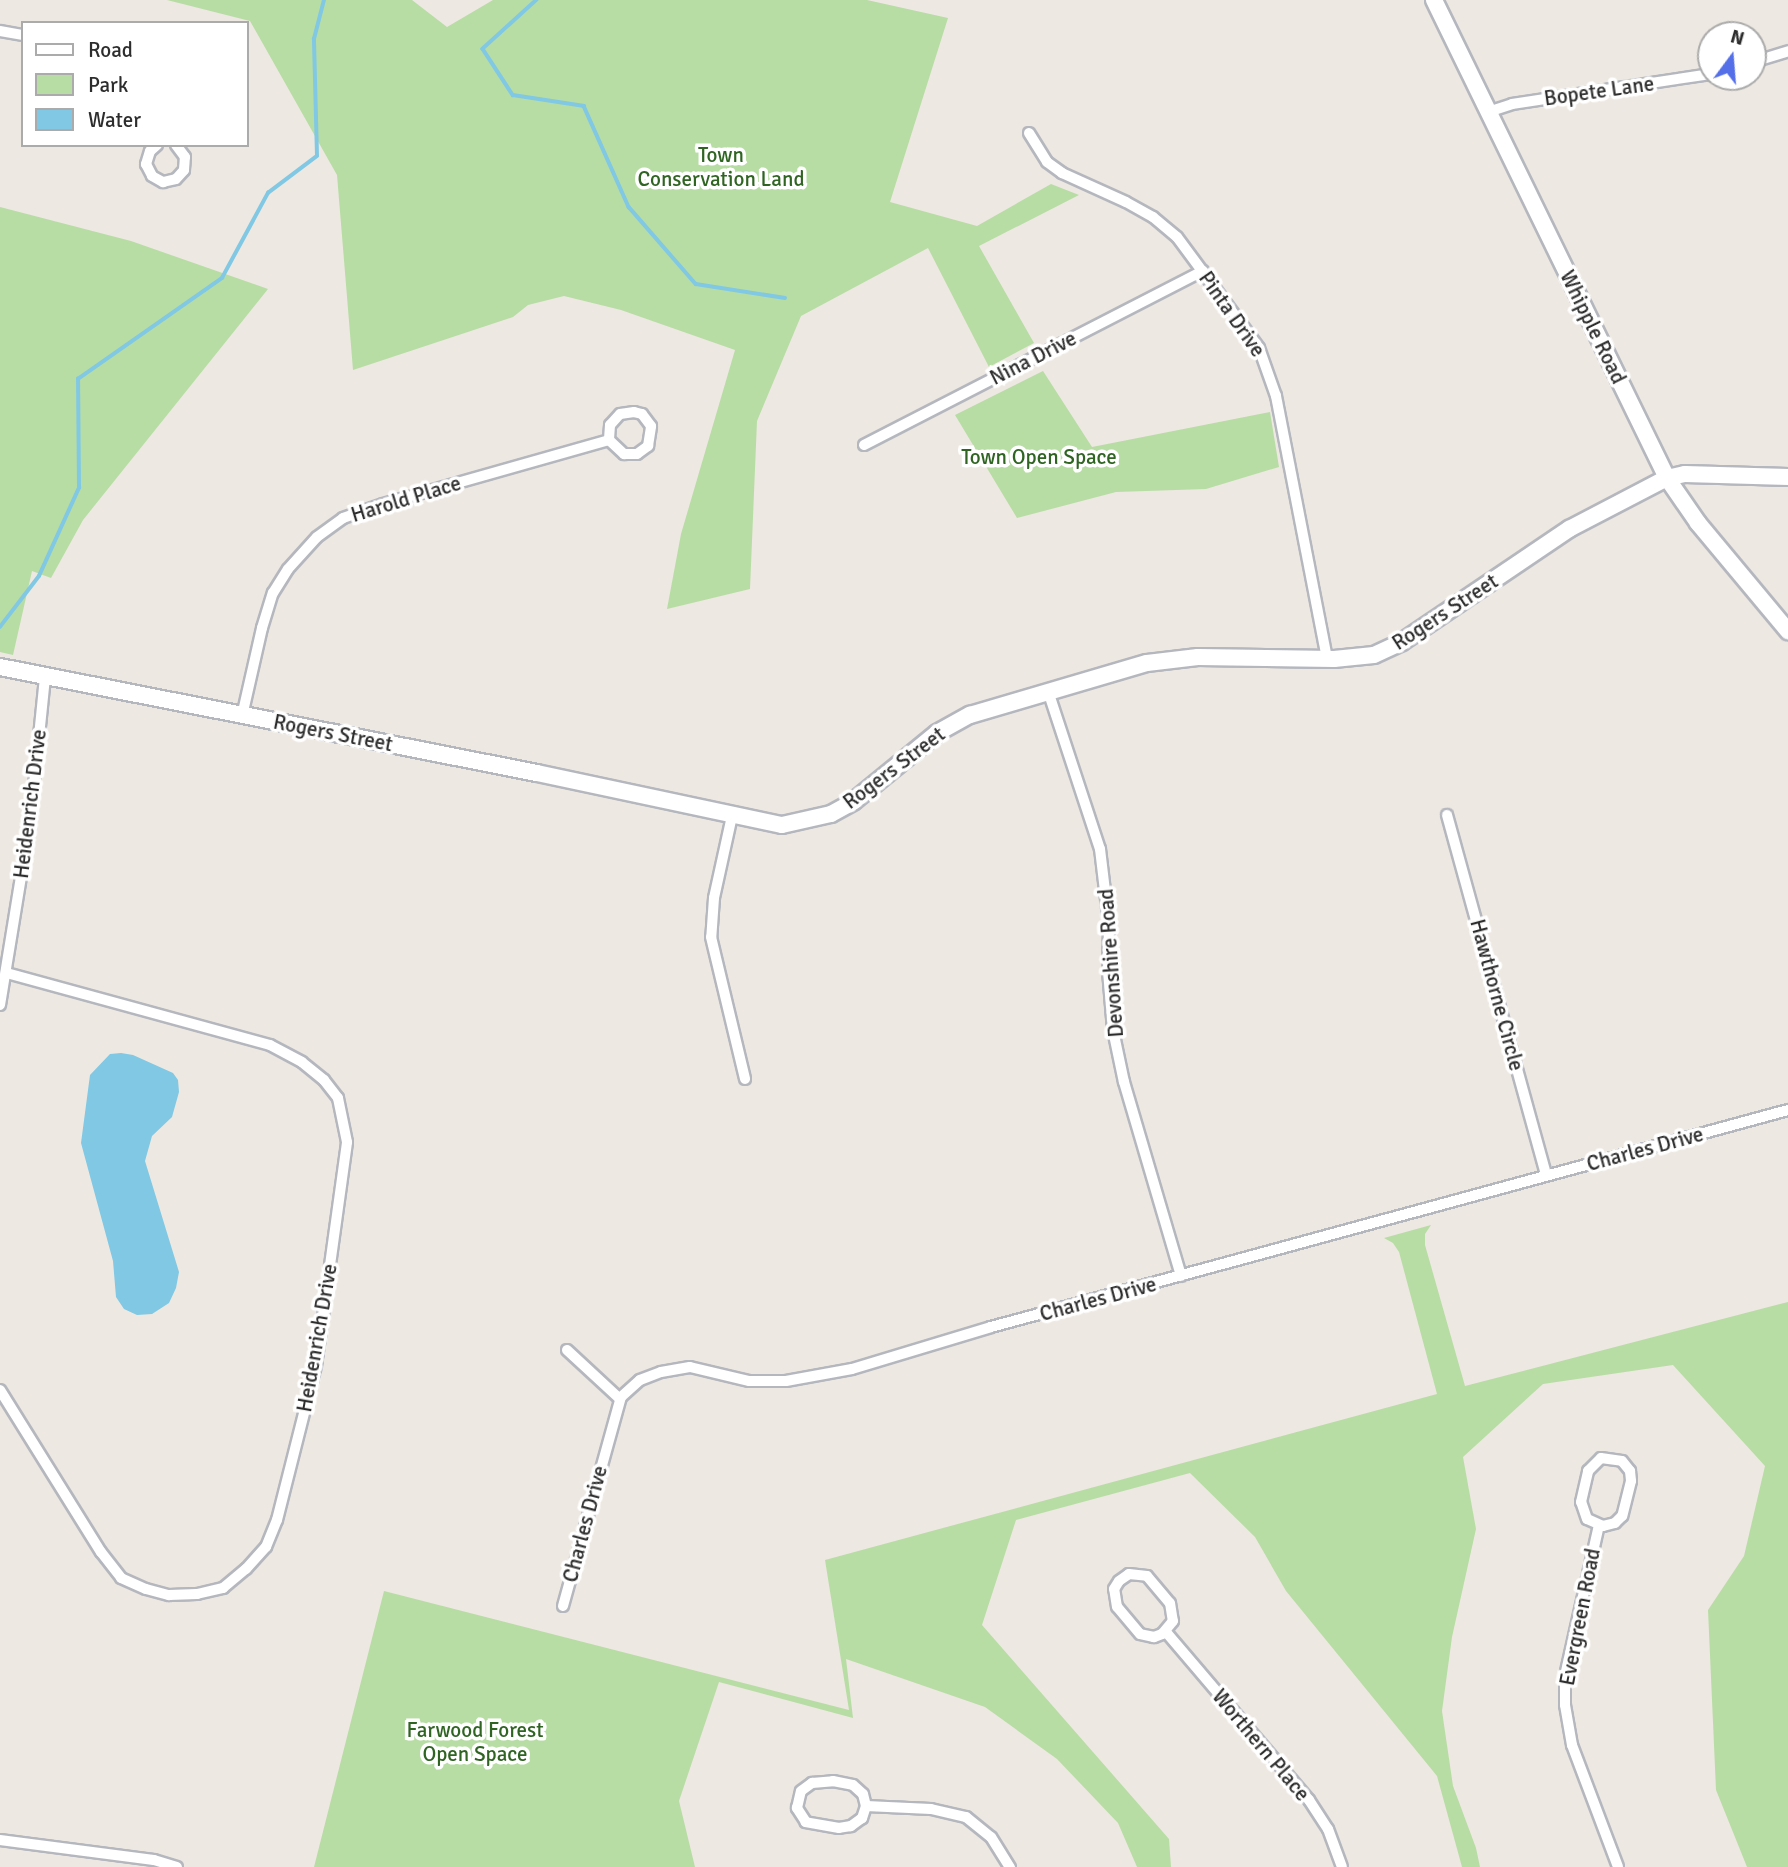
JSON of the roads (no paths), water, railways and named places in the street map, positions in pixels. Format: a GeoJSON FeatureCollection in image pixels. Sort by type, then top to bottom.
{"type":"FeatureCollection","features":[{"type":"Feature","properties":{"kind":"street","name":"Whipple Road"},"geometry":{"type":"LineString","coordinates":[[1434,0],[1667,478],[1698,523],[1788,631]]}},
{"type":"Feature","properties":{"kind":"street"},"geometry":{"type":"LineString","coordinates":[[0,31],[21,35]]}},
{"type":"Feature","properties":{"kind":"street"},"geometry":{"type":"LineString","coordinates":[[1767,58],[1788,51]]}},
{"type":"Feature","properties":{"kind":"street","name":"Bopete Lane"},"geometry":{"type":"LineString","coordinates":[[1488,112],[1516,103],[1697,76]]}},
{"type":"Feature","properties":{"kind":"street","name":"Pinta Drive"},"geometry":{"type":"LineString","coordinates":[[1029,133],[1047,162],[1062,173],[1153,217],[1177,237],[1259,348],[1269,370],[1286,443],[1326,659]]}},
{"type":"Feature","properties":{"kind":"street"},"geometry":{"type":"LineString","coordinates":[[154,147],[147,157],[148,170],[157,180],[170,181],[181,175],[186,163],[183,152],[178,147]]}},
{"type":"Feature","properties":{"kind":"street","name":"Nina Drive"},"geometry":{"type":"LineString","coordinates":[[864,445],[1203,271]]}},
{"type":"Feature","properties":{"kind":"street"},"geometry":{"type":"LineString","coordinates":[[627,411],[642,414],[651,426],[652,440],[637,454],[624,454],[610,440],[608,432],[614,419],[627,411]]}},
{"type":"Feature","properties":{"kind":"street","name":"Harold Place"},"geometry":{"type":"LineString","coordinates":[[242,716],[262,628],[273,593],[288,569],[317,537],[344,518],[383,504],[610,440]]}},
{"type":"Feature","properties":{"kind":"street","name":"Rogers Street"},"geometry":{"type":"LineString","coordinates":[[0,667],[537,772],[782,825],[831,814],[854,801],[937,733],[970,715],[1048,691],[1160,662],[1248,656],[1326,659],[1374,655],[1402,642],[1569,529],[1667,478],[1685,474],[1788,477]]}},
{"type":"Feature","properties":{"kind":"street","name":"Heidenrich Drive"},"geometry":{"type":"LineString","coordinates":[[0,1005],[31,815],[45,677]]}},
{"type":"Feature","properties":{"kind":"street","name":"Devonshire Road"},"geometry":{"type":"LineString","coordinates":[[1048,691],[1100,849],[1109,925],[1108,971],[1113,1030],[1124,1082],[1181,1276]]}},
{"type":"Feature","properties":{"kind":"street","name":"Hawthorne Circle"},"geometry":{"type":"LineString","coordinates":[[1447,815],[1546,1175]]}},
{"type":"Feature","properties":{"kind":"street"},"geometry":{"type":"LineString","coordinates":[[732,816],[714,898],[711,937],[745,1079]]}},
{"type":"Feature","properties":{"kind":"street","name":"Heidenrich Drive"},"geometry":{"type":"LineString","coordinates":[[0,1390],[101,1552],[121,1578],[169,1595],[197,1594],[223,1588],[246,1569],[266,1546],[277,1520],[316,1366],[347,1142],[338,1098],[324,1080],[302,1062],[270,1045],[6,973]]}},
{"type":"Feature","properties":{"kind":"street","name":"Charles Drive"},"geometry":{"type":"LineString","coordinates":[[563,1606],[620,1399],[640,1380],[661,1371],[690,1367],[749,1381],[786,1381],[852,1369],[1788,1110]]}},
{"type":"Feature","properties":{"kind":"street"},"geometry":{"type":"LineString","coordinates":[[567,1350],[620,1399]]}},
{"type":"Feature","properties":{"kind":"street","name":"Evergreen Road"},"geometry":{"type":"LineString","coordinates":[[1605,1457],[1614,1458],[1622,1461],[1630,1471],[1629,1497],[1619,1519],[1607,1526],[1598,1525],[1591,1522],[1583,1511],[1583,1486],[1593,1463],[1605,1457]]}},
{"type":"Feature","properties":{"kind":"street","name":"Evergreen Road"},"geometry":{"type":"LineString","coordinates":[[1598,1525],[1565,1676],[1565,1704],[1572,1745],[1618,1867]]}},
{"type":"Feature","properties":{"kind":"street"},"geometry":{"type":"LineString","coordinates":[[1129,1574],[1142,1574],[1162,1590],[1174,1612],[1166,1632],[1154,1637],[1145,1636],[1126,1620],[1114,1598],[1114,1588],[1122,1578],[1129,1574]]}},
{"type":"Feature","properties":{"kind":"street","name":"Worthern Place"},"geometry":{"type":"LineString","coordinates":[[1166,1632],[1309,1800],[1328,1829],[1342,1867]]}},
{"type":"Feature","properties":{"kind":"street"},"geometry":{"type":"LineString","coordinates":[[833,1781],[857,1787],[865,1798],[866,1806],[864,1815],[855,1824],[831,1828],[806,1822],[800,1816],[797,1803],[799,1795],[808,1785],[833,1781]]}},
{"type":"Feature","properties":{"kind":"street"},"geometry":{"type":"LineString","coordinates":[[866,1806],[931,1809],[966,1817],[991,1837],[1010,1867]]}},
{"type":"Feature","properties":{"kind":"street"},"geometry":{"type":"LineString","coordinates":[[0,1840],[154,1860],[177,1867]]}},
{"type":"Feature","properties":{"kind":"water"},"geometry":{"type":"Polygon","coordinates":[[[110,1054],[133,1055],[173,1073],[178,1080],[179,1092],[172,1117],[152,1136],[145,1161],[179,1272],[169,1303],[152,1314],[137,1315],[124,1309],[116,1297],[113,1261],[81,1143],[90,1075],[110,1054]]]}},
{"type":"Feature","properties":{"kind":"waterway"},"geometry":{"type":"LineString","coordinates":[[0,627],[39,576],[79,488],[78,379],[222,278],[268,193],[317,156],[314,39],[324,0]]}},
{"type":"Feature","properties":{"kind":"waterway"},"geometry":{"type":"LineString","coordinates":[[537,0],[483,49],[513,95],[584,106],[629,207],[696,284],[785,298]]}},
{"type":"Feature","properties":{"kind":"park label","name":"Town Conservation Land"},"geometry":{"type":"Point","coordinates":[721,167]}},
{"type":"Feature","properties":{"kind":"park label","name":"Town Open Space"},"geometry":{"type":"Point","coordinates":[1039,457]}},
{"type":"Feature","properties":{"kind":"park label","name":"Farwood Forest Open Space"},"geometry":{"type":"Point","coordinates":[475,1742]}}]}
